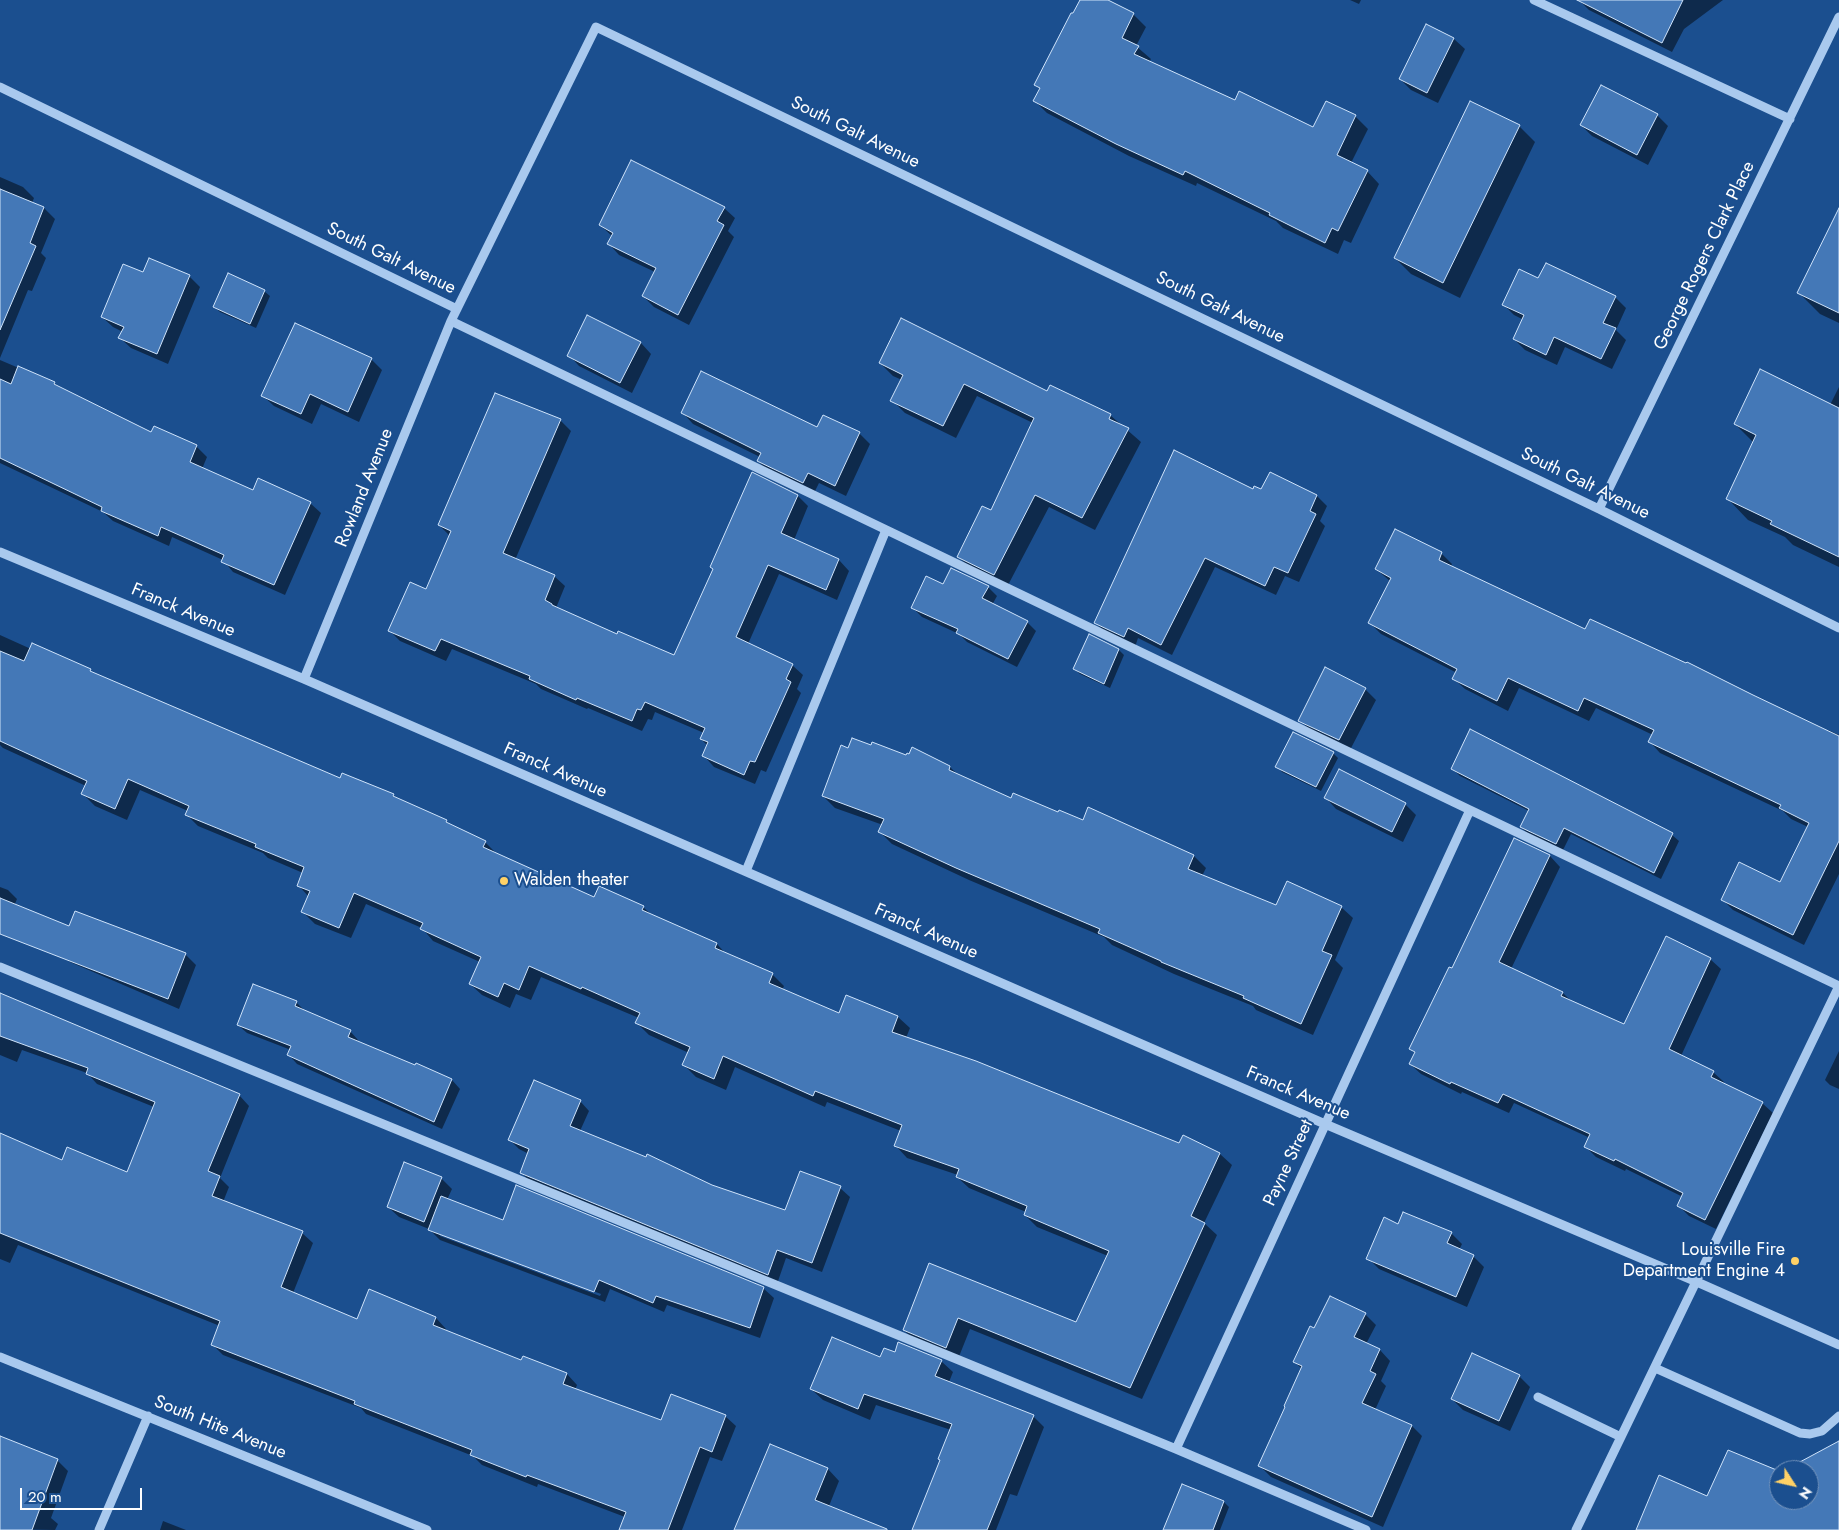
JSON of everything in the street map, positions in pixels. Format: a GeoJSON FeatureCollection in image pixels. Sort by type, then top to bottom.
{"type":"FeatureCollection","features":[{"type":"Feature","properties":{"kind":"street"},"geometry":{"type":"LineString","coordinates":[[1534,0],[1790,119]]}},
{"type":"Feature","properties":{"kind":"street","name":"George Rogers Clark Place"},"geometry":{"type":"LineString","coordinates":[[1600,509],[1839,16]]}},
{"type":"Feature","properties":{"kind":"street","name":"South Galt Avenue"},"geometry":{"type":"LineString","coordinates":[[0,86],[457,309],[596,27],[1600,509],[1839,628]]}},
{"type":"Feature","properties":{"kind":"street","name":"Rowland Avenue"},"geometry":{"type":"LineString","coordinates":[[304,679],[457,309]]}},
{"type":"Feature","properties":{"kind":"street"},"geometry":{"type":"LineString","coordinates":[[451,320],[1839,986],[1576,1530]]}},
{"type":"Feature","properties":{"kind":"street"},"geometry":{"type":"LineString","coordinates":[[746,872],[886,530]]}},
{"type":"Feature","properties":{"kind":"street","name":"Franck Avenue"},"geometry":{"type":"LineString","coordinates":[[0,552],[304,679],[1325,1124],[1697,1282],[1839,1345]]}},
{"type":"Feature","properties":{"kind":"street","name":"Payne Street"},"geometry":{"type":"LineString","coordinates":[[1176,1448],[1470,810]]}},
{"type":"Feature","properties":{"kind":"street"},"geometry":{"type":"LineString","coordinates":[[0,967],[1176,1448],[1366,1530]]}},
{"type":"Feature","properties":{"kind":"street","name":"South Hite Avenue"},"geometry":{"type":"LineString","coordinates":[[0,1357],[427,1530]]}},
{"type":"Feature","properties":{"kind":"street"},"geometry":{"type":"LineString","coordinates":[[1655,1368],[1800,1433],[1810,1434],[1822,1431],[1839,1416]]}},
{"type":"Feature","properties":{"kind":"street"},"geometry":{"type":"LineString","coordinates":[[1538,1397],[1621,1437]]}},
{"type":"Feature","properties":{"kind":"street"},"geometry":{"type":"LineString","coordinates":[[99,1530],[148,1416]]}},
{"type":"Feature","properties":{"kind":"building"},"geometry":{"type":"Polygon","coordinates":[[[1080,0],[1108,0],[1134,13],[1122,38],[1139,46],[1134,54],[1235,100],[1239,91],[1313,127],[1326,101],[1356,115],[1337,155],[1368,170],[1338,231],[1332,228],[1325,243],[1269,215],[1270,213],[1185,171],[1183,175],[1116,144],[1033,101],[1040,88],[1034,85],[1071,13],[1073,13],[1080,0]]]}},
{"type":"Feature","properties":{"kind":"building"},"geometry":{"type":"Polygon","coordinates":[[[1577,0],[1683,0],[1662,43],[1577,0]]]}},
{"type":"Feature","properties":{"kind":"building"},"geometry":{"type":"Polygon","coordinates":[[[1426,24],[1454,38],[1427,93],[1399,79],[1426,24]]]}},
{"type":"Feature","properties":{"kind":"building"},"geometry":{"type":"Polygon","coordinates":[[[1601,85],[1658,114],[1637,155],[1580,125],[1601,85]]]}},
{"type":"Feature","properties":{"kind":"building"},"geometry":{"type":"Polygon","coordinates":[[[1470,101],[1520,125],[1443,283],[1394,258],[1470,101]]]}},
{"type":"Feature","properties":{"kind":"building"},"geometry":{"type":"Polygon","coordinates":[[[631,160],[725,207],[717,221],[724,225],[678,315],[642,296],[656,268],[607,244],[613,233],[599,225],[631,160]]]}},
{"type":"Feature","properties":{"kind":"building"},"geometry":{"type":"Polygon","coordinates":[[[0,189],[44,207],[30,243],[36,246],[0,330],[0,189]]]}},
{"type":"Feature","properties":{"kind":"building"},"geometry":{"type":"Polygon","coordinates":[[[1839,208],[1839,313],[1797,293],[1839,208]]]}},
{"type":"Feature","properties":{"kind":"building"},"geometry":{"type":"Polygon","coordinates":[[[149,258],[190,275],[157,354],[118,338],[124,327],[101,317],[123,264],[143,272],[149,258]]]}},
{"type":"Feature","properties":{"kind":"building"},"geometry":{"type":"Polygon","coordinates":[[[1546,263],[1616,296],[1603,323],[1616,328],[1601,359],[1554,337],[1546,355],[1513,339],[1524,315],[1502,305],[1519,269],[1538,278],[1546,263]]]}},
{"type":"Feature","properties":{"kind":"building"},"geometry":{"type":"Polygon","coordinates":[[[228,273],[265,290],[250,324],[213,307],[228,273]]]}},
{"type":"Feature","properties":{"kind":"building"},"geometry":{"type":"Polygon","coordinates":[[[587,315],[641,342],[620,383],[567,356],[587,315]]]}},
{"type":"Feature","properties":{"kind":"building"},"geometry":{"type":"Polygon","coordinates":[[[901,318],[1047,391],[1050,385],[1111,414],[1109,419],[1129,428],[1082,518],[1035,495],[994,575],[957,557],[982,506],[991,510],[1034,418],[964,384],[943,426],[890,401],[903,375],[879,363],[901,318]]]}},
{"type":"Feature","properties":{"kind":"building"},"geometry":{"type":"Polygon","coordinates":[[[295,323],[372,358],[348,412],[310,394],[301,414],[261,396],[295,323]]]}},
{"type":"Feature","properties":{"kind":"building"},"geometry":{"type":"Polygon","coordinates":[[[18,366],[55,382],[54,384],[151,432],[154,426],[197,445],[190,462],[253,490],[258,478],[311,502],[274,585],[221,562],[224,555],[161,527],[158,536],[101,511],[102,507],[0,458],[0,379],[11,384],[18,366]]]}},
{"type":"Feature","properties":{"kind":"building"},"geometry":{"type":"Polygon","coordinates":[[[1760,369],[1839,408],[1839,557],[1770,524],[1772,521],[1726,499],[1756,435],[1734,424],[1760,369]]]}},
{"type":"Feature","properties":{"kind":"building"},"geometry":{"type":"Polygon","coordinates":[[[701,371],[817,427],[823,415],[860,432],[835,486],[808,473],[803,483],[757,461],[761,453],[681,413],[701,371]]]}},
{"type":"Feature","properties":{"kind":"building"},"geometry":{"type":"Polygon","coordinates":[[[495,393],[561,419],[503,553],[555,575],[545,600],[552,605],[617,634],[618,631],[674,655],[713,569],[710,567],[752,472],[798,495],[781,533],[839,559],[826,590],[768,565],[736,637],[793,664],[786,679],[791,682],[755,762],[750,761],[744,775],[702,756],[708,742],[700,739],[705,728],[645,702],[641,710],[637,709],[632,721],[577,698],[576,700],[529,679],[530,676],[441,639],[435,651],[388,631],[410,582],[426,589],[451,531],[438,525],[495,393]]]}},
{"type":"Feature","properties":{"kind":"building"},"geometry":{"type":"Polygon","coordinates":[[[1174,450],[1253,489],[1254,486],[1261,489],[1270,472],[1317,495],[1310,511],[1316,514],[1288,573],[1274,567],[1265,586],[1205,558],[1161,645],[1128,628],[1124,637],[1094,623],[1174,450]]]}},
{"type":"Feature","properties":{"kind":"building"},"geometry":{"type":"Polygon","coordinates":[[[1395,529],[1442,552],[1439,560],[1585,629],[1590,619],[1687,662],[1839,736],[1839,841],[1793,935],[1721,900],[1739,862],[1780,882],[1809,823],[1779,808],[1781,805],[1648,742],[1654,730],[1584,698],[1578,711],[1508,678],[1497,701],[1452,679],[1457,669],[1368,623],[1391,578],[1375,569],[1395,529]]]}},
{"type":"Feature","properties":{"kind":"building"},"geometry":{"type":"Polygon","coordinates":[[[951,568],[989,586],[982,598],[1028,621],[1008,659],[956,633],[958,629],[911,608],[926,576],[943,584],[951,568]]]}},
{"type":"Feature","properties":{"kind":"building"},"geometry":{"type":"Polygon","coordinates":[[[1089,634],[1119,649],[1104,684],[1073,669],[1089,634]]]}},
{"type":"Feature","properties":{"kind":"building"},"geometry":{"type":"Polygon","coordinates":[[[32,643],[91,669],[90,671],[340,778],[342,773],[394,794],[393,796],[447,820],[446,822],[486,841],[483,847],[594,897],[599,886],[644,906],[642,910],[717,943],[715,948],[773,973],[769,983],[839,1013],[846,995],[898,1016],[892,1032],[976,1061],[1179,1143],[1183,1135],[1220,1153],[1191,1216],[1205,1223],[1130,1388],[958,1318],[946,1348],[903,1330],[929,1263],[1076,1322],[1109,1251],[1024,1215],[1027,1206],[956,1177],[959,1169],[894,1146],[902,1125],[815,1091],[813,1096],[723,1056],[714,1079],[682,1065],[690,1047],[635,1023],[640,1013],[582,987],[581,989],[529,966],[519,990],[504,983],[498,997],[469,984],[481,957],[420,929],[423,923],[354,893],[339,928],[301,912],[310,891],[297,886],[304,867],[255,847],[256,844],[185,815],[189,806],[128,779],[115,809],[81,794],[87,781],[0,741],[0,651],[24,661],[32,643]]]}},
{"type":"Feature","properties":{"kind":"building"},"geometry":{"type":"Polygon","coordinates":[[[1325,667],[1366,688],[1339,740],[1298,721],[1325,667]]]}},
{"type":"Feature","properties":{"kind":"building"},"geometry":{"type":"Polygon","coordinates":[[[1470,729],[1673,833],[1654,873],[1564,828],[1556,844],[1520,827],[1529,809],[1451,769],[1470,729]]]}},
{"type":"Feature","properties":{"kind":"building"},"geometry":{"type":"Polygon","coordinates":[[[1293,732],[1334,752],[1316,787],[1275,767],[1293,732]]]}},
{"type":"Feature","properties":{"kind":"building"},"geometry":{"type":"Polygon","coordinates":[[[852,738],[871,745],[872,742],[906,755],[907,753],[909,754],[912,747],[950,766],[949,770],[1011,798],[1013,793],[1058,812],[1059,810],[1083,820],[1088,807],[1194,855],[1188,869],[1276,905],[1287,881],[1342,906],[1322,951],[1332,955],[1301,1024],[1243,998],[1244,996],[1161,962],[1098,933],[1100,929],[956,868],[878,832],[884,819],[822,796],[841,745],[848,748],[852,738]]]}},
{"type":"Feature","properties":{"kind":"building"},"geometry":{"type":"Polygon","coordinates":[[[1339,769],[1406,803],[1392,832],[1324,798],[1339,769]]]}},
{"type":"Feature","properties":{"kind":"building"},"geometry":{"type":"Polygon","coordinates":[[[1514,838],[1550,855],[1499,962],[1563,992],[1561,996],[1624,1024],[1666,936],[1711,958],[1669,1049],[1714,1071],[1711,1077],[1763,1102],[1705,1220],[1677,1206],[1683,1193],[1615,1159],[1614,1161],[1584,1147],[1590,1134],[1503,1094],[1498,1103],[1451,1082],[1450,1084],[1409,1064],[1415,1052],[1409,1049],[1449,967],[1452,968],[1514,838]]]}},
{"type":"Feature","properties":{"kind":"building"},"geometry":{"type":"Polygon","coordinates":[[[0,898],[69,926],[75,911],[186,953],[168,999],[0,934],[0,898]]]}},
{"type":"Feature","properties":{"kind":"building"},"geometry":{"type":"Polygon","coordinates":[[[253,984],[297,1001],[295,1006],[351,1030],[348,1037],[452,1079],[434,1122],[287,1055],[291,1046],[237,1025],[253,984]]]}},
{"type":"Feature","properties":{"kind":"building"},"geometry":{"type":"Polygon","coordinates":[[[0,993],[240,1094],[208,1171],[220,1176],[212,1196],[303,1231],[281,1287],[357,1319],[369,1289],[436,1317],[433,1325],[521,1360],[523,1356],[567,1373],[563,1384],[661,1420],[671,1394],[726,1415],[712,1452],[700,1447],[668,1530],[619,1530],[626,1512],[470,1455],[472,1450],[354,1404],[355,1401],[211,1345],[220,1321],[0,1233],[0,1133],[62,1160],[67,1147],[127,1172],[155,1102],[86,1074],[88,1068],[0,1036],[0,993]]]}},
{"type":"Feature","properties":{"kind":"building"},"geometry":{"type":"Polygon","coordinates":[[[534,1080],[581,1100],[570,1126],[646,1157],[647,1154],[712,1185],[785,1210],[800,1171],[841,1186],[812,1263],[777,1250],[768,1275],[520,1173],[529,1149],[508,1140],[534,1080]]]}},
{"type":"Feature","properties":{"kind":"building"},"geometry":{"type":"Polygon","coordinates":[[[404,1162],[442,1177],[424,1222],[387,1207],[404,1162]]]}},
{"type":"Feature","properties":{"kind":"building"},"geometry":{"type":"Polygon","coordinates":[[[516,1185],[764,1287],[750,1328],[656,1296],[653,1303],[599,1280],[594,1292],[428,1230],[441,1196],[503,1220],[516,1185]]]}},
{"type":"Feature","properties":{"kind":"building"},"geometry":{"type":"Polygon","coordinates":[[[1403,1212],[1452,1232],[1447,1243],[1474,1255],[1456,1297],[1366,1259],[1384,1217],[1398,1224],[1403,1212]]]}},
{"type":"Feature","properties":{"kind":"building"},"geometry":{"type":"Polygon","coordinates":[[[1330,1296],[1366,1313],[1354,1337],[1380,1349],[1370,1371],[1376,1374],[1362,1403],[1412,1425],[1372,1517],[1258,1466],[1302,1366],[1293,1362],[1310,1326],[1314,1328],[1330,1296]]]}},
{"type":"Feature","properties":{"kind":"building"},"geometry":{"type":"Polygon","coordinates":[[[832,1337],[880,1357],[884,1348],[895,1352],[898,1342],[942,1360],[935,1376],[1034,1415],[987,1530],[912,1530],[952,1424],[864,1394],[858,1409],[810,1389],[832,1337]]]}},
{"type":"Feature","properties":{"kind":"building"},"geometry":{"type":"Polygon","coordinates":[[[1472,1353],[1520,1375],[1499,1421],[1451,1399],[1472,1353]]]}},
{"type":"Feature","properties":{"kind":"building"},"geometry":{"type":"Polygon","coordinates":[[[0,1436],[58,1459],[32,1530],[0,1530],[0,1436]]]}},
{"type":"Feature","properties":{"kind":"building"},"geometry":{"type":"Polygon","coordinates":[[[1839,1441],[1839,1530],[1636,1530],[1659,1475],[1707,1496],[1728,1450],[1769,1467],[1769,1510],[1819,1510],[1819,1460],[1804,1460],[1839,1441]]]}},
{"type":"Feature","properties":{"kind":"building"},"geometry":{"type":"Polygon","coordinates":[[[770,1444],[828,1468],[815,1500],[887,1530],[734,1530],[770,1444]]]}},
{"type":"Feature","properties":{"kind":"building"},"geometry":{"type":"Polygon","coordinates":[[[1182,1484],[1224,1501],[1213,1530],[1163,1530],[1182,1484]]]}},
{"type":"Feature","properties":{"kind":"place","name":"Walden theater"},"geometry":{"type":"Point","coordinates":[504,881]}},
{"type":"Feature","properties":{"kind":"place","name":"Louisville Fire Department Engine 4"},"geometry":{"type":"Point","coordinates":[1795,1261]}}]}
